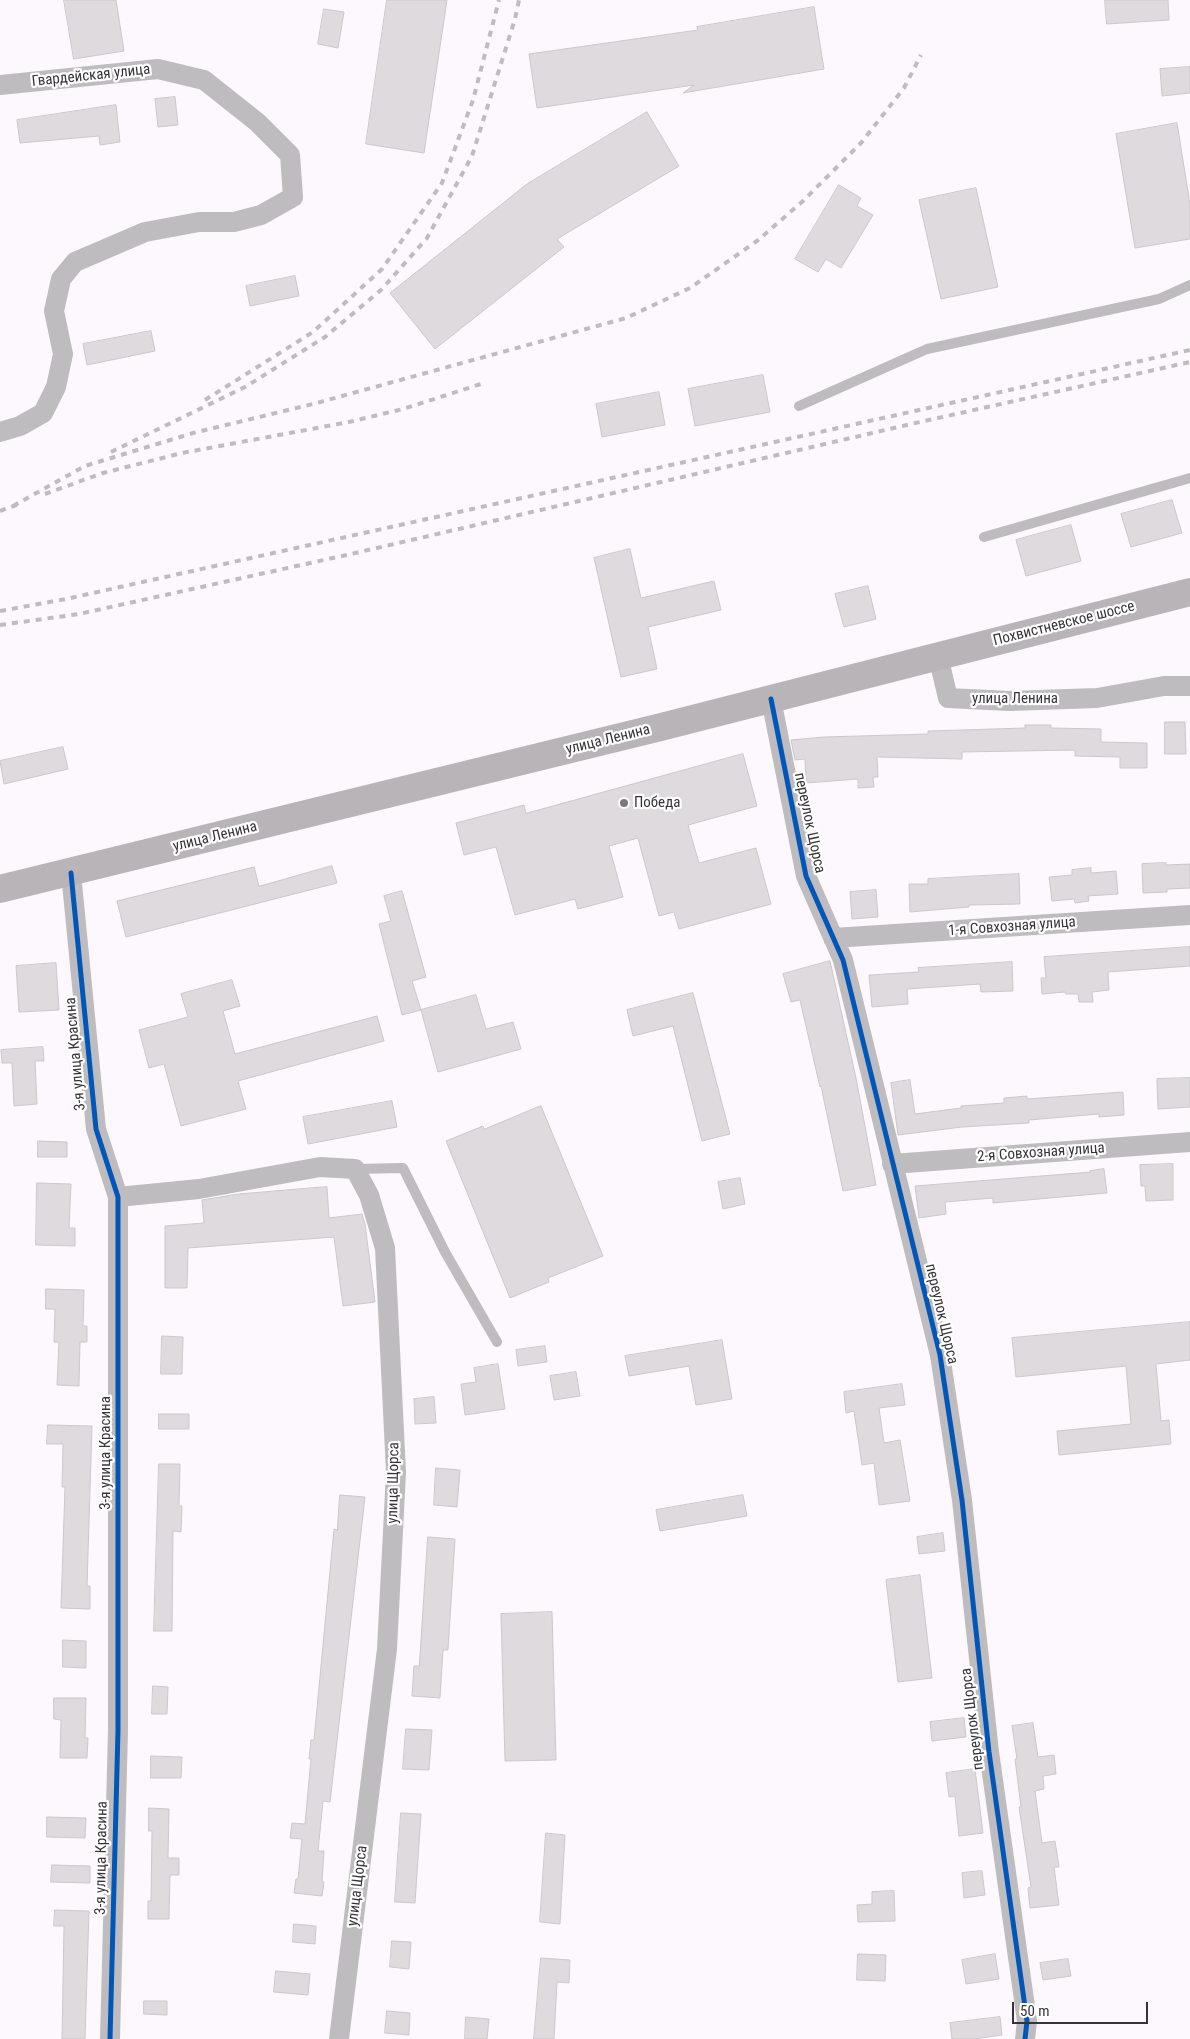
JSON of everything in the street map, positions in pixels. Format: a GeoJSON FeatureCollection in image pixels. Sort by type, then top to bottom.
{"type":"FeatureCollection","features":[{"type":"Feature","properties":{"kind":"main road","name":"Похвистневское шоссе"},"geometry":{"type":"LineString","coordinates":[[938,656],[1190,592]]}},
{"type":"Feature","properties":{"kind":"main road","name":"улица Ленина"},"geometry":{"type":"LineString","coordinates":[[0,889],[71,873],[938,656]]}},
{"type":"Feature","properties":{"kind":"street","name":"Гвардейская улица"},"geometry":{"type":"LineString","coordinates":[[0,86],[158,68],[204,80],[257,122],[290,155],[293,197],[261,215],[234,222],[199,222],[145,232],[75,262],[61,279],[54,311],[63,354],[56,386],[43,414],[20,426],[0,432]]}},
{"type":"Feature","properties":{"kind":"street","name":"улица Ленина"},"geometry":{"type":"LineString","coordinates":[[938,656],[948,698],[1009,701],[1097,698],[1164,686],[1190,686]]}},
{"type":"Feature","properties":{"kind":"street","name":"переулок Щорса"},"geometry":{"type":"LineString","coordinates":[[771,699],[806,876],[843,960],[940,1355],[962,1500],[989,1752],[1027,2021],[1025,2039]]}},
{"type":"Feature","properties":{"kind":"street","name":"3-я улица Красина"},"geometry":{"type":"LineString","coordinates":[[71,873],[96,1130],[118,1197],[118,1730],[110,2039]]}},
{"type":"Feature","properties":{"kind":"street","name":"1-я Совхозная улица"},"geometry":{"type":"LineString","coordinates":[[833,938],[1190,915]]}},
{"type":"Feature","properties":{"kind":"street","name":"2-я Совхозная улица"},"geometry":{"type":"LineString","coordinates":[[892,1164],[1190,1142]]}},
{"type":"Feature","properties":{"kind":"street"},"geometry":{"type":"LineString","coordinates":[[118,1197],[199,1189],[320,1167],[355,1169]]}},
{"type":"Feature","properties":{"kind":"street","name":"улица Щорса"},"geometry":{"type":"LineString","coordinates":[[339,2039],[386,1649],[396,1472],[385,1248],[369,1195],[355,1169]]}},
{"type":"Feature","properties":{"kind":"lane"},"geometry":{"type":"LineString","coordinates":[[799,406],[927,349],[1159,299],[1190,285]]}},
{"type":"Feature","properties":{"kind":"lane"},"geometry":{"type":"LineString","coordinates":[[984,537],[1190,478]]}},
{"type":"Feature","properties":{"kind":"lane"},"geometry":{"type":"LineString","coordinates":[[355,1169],[403,1168],[445,1252],[496,1342]]}},
{"type":"Feature","properties":{"kind":"building"},"geometry":{"type":"Polygon","coordinates":[[[64,0],[116,0],[124,51],[74,59],[64,0]]]}},
{"type":"Feature","properties":{"kind":"building"},"geometry":{"type":"Polygon","coordinates":[[[387,0],[447,0],[424,153],[366,144],[387,0]]]}},
{"type":"Feature","properties":{"kind":"building"},"geometry":{"type":"Polygon","coordinates":[[[1105,0],[1168,0],[1169,20],[1107,24],[1105,0]]]}},
{"type":"Feature","properties":{"kind":"building"},"geometry":{"type":"Polygon","coordinates":[[[814,7],[824,69],[683,93],[694,85],[537,108],[529,54],[698,30],[697,27],[814,7]]]}},
{"type":"Feature","properties":{"kind":"building"},"geometry":{"type":"Polygon","coordinates":[[[324,9],[344,12],[338,48],[318,44],[324,9]]]}},
{"type":"Feature","properties":{"kind":"building"},"geometry":{"type":"Polygon","coordinates":[[[1190,67],[1190,93],[1162,96],[1160,69],[1190,67]]]}},
{"type":"Feature","properties":{"kind":"building"},"geometry":{"type":"Polygon","coordinates":[[[175,97],[178,125],[158,127],[155,99],[175,97]]]}},
{"type":"Feature","properties":{"kind":"building"},"geometry":{"type":"Polygon","coordinates":[[[116,105],[120,142],[100,145],[99,136],[20,143],[17,120],[116,105]]]}},
{"type":"Feature","properties":{"kind":"building"},"geometry":{"type":"Polygon","coordinates":[[[647,112],[679,166],[557,239],[564,247],[435,349],[390,293],[527,184],[647,112]]]}},
{"type":"Feature","properties":{"kind":"building"},"geometry":{"type":"Polygon","coordinates":[[[1177,123],[1190,204],[1190,239],[1135,248],[1116,134],[1177,123]]]}},
{"type":"Feature","properties":{"kind":"building"},"geometry":{"type":"Polygon","coordinates":[[[839,185],[861,198],[857,206],[873,215],[841,268],[826,259],[818,272],[795,259],[839,185]]]}},
{"type":"Feature","properties":{"kind":"building"},"geometry":{"type":"Polygon","coordinates":[[[976,188],[998,287],[941,299],[919,200],[976,188]]]}},
{"type":"Feature","properties":{"kind":"building"},"geometry":{"type":"Polygon","coordinates":[[[295,276],[299,296],[250,306],[246,286],[295,276]]]}},
{"type":"Feature","properties":{"kind":"building"},"geometry":{"type":"Polygon","coordinates":[[[151,331],[155,351],[87,365],[83,344],[151,331]]]}},
{"type":"Feature","properties":{"kind":"building"},"geometry":{"type":"Polygon","coordinates":[[[763,375],[770,412],[695,426],[688,389],[763,375]]]}},
{"type":"Feature","properties":{"kind":"building"},"geometry":{"type":"Polygon","coordinates":[[[659,392],[665,425],[602,437],[596,404],[659,392]]]}},
{"type":"Feature","properties":{"kind":"building"},"geometry":{"type":"Polygon","coordinates":[[[1172,500],[1182,533],[1131,547],[1121,514],[1172,500]]]}},
{"type":"Feature","properties":{"kind":"building"},"geometry":{"type":"Polygon","coordinates":[[[1071,525],[1081,561],[1026,576],[1016,540],[1071,525]]]}},
{"type":"Feature","properties":{"kind":"building"},"geometry":{"type":"Polygon","coordinates":[[[630,549],[641,598],[714,581],[721,610],[648,627],[657,669],[621,677],[594,558],[630,549]]]}},
{"type":"Feature","properties":{"kind":"building"},"geometry":{"type":"Polygon","coordinates":[[[868,586],[876,619],[844,627],[835,594],[868,586]]]}},
{"type":"Feature","properties":{"kind":"building"},"geometry":{"type":"Polygon","coordinates":[[[1165,722],[1185,722],[1186,754],[1165,754],[1165,722]]]}},
{"type":"Feature","properties":{"kind":"building"},"geometry":{"type":"Polygon","coordinates":[[[1025,725],[1051,725],[1051,728],[1101,729],[1101,742],[1147,743],[1147,768],[1120,768],[1120,757],[1075,756],[1075,750],[962,752],[962,759],[877,757],[878,777],[873,777],[874,787],[858,788],[858,779],[806,783],[805,759],[795,760],[791,740],[824,737],[928,734],[928,731],[1025,728],[1025,725]]]}},
{"type":"Feature","properties":{"kind":"building"},"geometry":{"type":"Polygon","coordinates":[[[63,747],[68,769],[4,784],[0,761],[63,747]]]}},
{"type":"Feature","properties":{"kind":"building"},"geometry":{"type":"Polygon","coordinates":[[[743,754],[757,806],[688,825],[699,863],[756,848],[771,904],[679,929],[674,912],[659,916],[638,838],[609,846],[623,897],[578,909],[575,899],[515,915],[496,847],[464,855],[456,823],[524,805],[526,813],[743,754]]]}},
{"type":"Feature","properties":{"kind":"building"},"geometry":{"type":"Polygon","coordinates":[[[1166,863],[1166,865],[1190,864],[1190,888],[1167,889],[1167,892],[1143,893],[1142,864],[1166,863]]]}},
{"type":"Feature","properties":{"kind":"building"},"geometry":{"type":"Polygon","coordinates":[[[332,866],[337,883],[126,937],[117,901],[254,867],[259,886],[332,866]]]}},
{"type":"Feature","properties":{"kind":"building"},"geometry":{"type":"Polygon","coordinates":[[[1091,868],[1091,873],[1116,871],[1118,894],[1088,896],[1089,901],[1075,903],[1074,899],[1052,901],[1049,877],[1072,875],[1072,870],[1091,868]]]}},
{"type":"Feature","properties":{"kind":"building"},"geometry":{"type":"Polygon","coordinates":[[[1019,874],[1020,904],[969,905],[969,907],[910,912],[909,884],[928,884],[928,879],[1019,874]]]}},
{"type":"Feature","properties":{"kind":"building"},"geometry":{"type":"Polygon","coordinates":[[[876,890],[878,917],[852,919],[850,892],[876,890]]]}},
{"type":"Feature","properties":{"kind":"building"},"geometry":{"type":"Polygon","coordinates":[[[402,891],[426,977],[412,981],[421,1010],[402,1015],[379,924],[391,921],[384,896],[402,891]]]}},
{"type":"Feature","properties":{"kind":"building"},"geometry":{"type":"Polygon","coordinates":[[[1190,947],[1190,966],[1108,972],[1109,990],[1092,992],[1093,1002],[1079,1002],[1078,994],[1066,994],[1065,992],[1042,994],[1041,978],[1046,978],[1044,957],[1190,947]]]}},
{"type":"Feature","properties":{"kind":"building"},"geometry":{"type":"Polygon","coordinates":[[[830,961],[856,1078],[876,1185],[843,1191],[821,1086],[800,1000],[791,1002],[783,974],[830,961]]]}},
{"type":"Feature","properties":{"kind":"building"},"geometry":{"type":"Polygon","coordinates":[[[1012,962],[1013,991],[981,992],[980,984],[907,989],[908,1004],[872,1007],[869,975],[919,972],[918,968],[1012,962]]]}},
{"type":"Feature","properties":{"kind":"building"},"geometry":{"type":"Polygon","coordinates":[[[56,963],[59,1010],[19,1012],[16,966],[56,963]]]}},
{"type":"Feature","properties":{"kind":"building"},"geometry":{"type":"Polygon","coordinates":[[[232,980],[240,1006],[223,1011],[235,1054],[377,1016],[384,1041],[238,1081],[246,1109],[181,1126],[164,1064],[149,1068],[139,1030],[188,1017],[181,994],[232,980]]]}},
{"type":"Feature","properties":{"kind":"building"},"geometry":{"type":"Polygon","coordinates":[[[693,993],[730,1134],[702,1141],[673,1026],[633,1036],[627,1010],[693,993]]]}},
{"type":"Feature","properties":{"kind":"building"},"geometry":{"type":"Polygon","coordinates":[[[476,995],[486,1029],[513,1022],[521,1049],[438,1072],[421,1010],[476,995]]]}},
{"type":"Feature","properties":{"kind":"building"},"geometry":{"type":"Polygon","coordinates":[[[43,1047],[44,1061],[35,1061],[37,1104],[14,1106],[12,1063],[2,1063],[1,1050],[43,1047]]]}},
{"type":"Feature","properties":{"kind":"building"},"geometry":{"type":"Polygon","coordinates":[[[1190,1078],[1190,1107],[1158,1109],[1157,1079],[1190,1078]]]}},
{"type":"Feature","properties":{"kind":"building"},"geometry":{"type":"Polygon","coordinates":[[[910,1080],[915,1114],[961,1108],[961,1106],[1004,1103],[1004,1098],[1027,1096],[1027,1099],[1123,1092],[1124,1115],[1099,1117],[1099,1114],[1029,1120],[1029,1123],[962,1127],[898,1135],[891,1083],[910,1080]]]}},
{"type":"Feature","properties":{"kind":"building"},"geometry":{"type":"Polygon","coordinates":[[[392,1101],[397,1127],[308,1144],[303,1117],[392,1101]]]}},
{"type":"Feature","properties":{"kind":"building"},"geometry":{"type":"Polygon","coordinates":[[[541,1106],[603,1256],[548,1278],[549,1282],[510,1298],[446,1141],[483,1126],[484,1129],[541,1106]]]}},
{"type":"Feature","properties":{"kind":"building"},"geometry":{"type":"Polygon","coordinates":[[[38,1141],[67,1142],[67,1157],[38,1157],[38,1141]]]}},
{"type":"Feature","properties":{"kind":"building"},"geometry":{"type":"Polygon","coordinates":[[[1173,1164],[1173,1200],[1146,1201],[1145,1186],[1141,1186],[1140,1165],[1173,1164]]]}},
{"type":"Feature","properties":{"kind":"building"},"geometry":{"type":"Polygon","coordinates":[[[1104,1169],[1107,1193],[993,1203],[993,1198],[945,1202],[946,1214],[919,1218],[915,1186],[1091,1172],[1104,1169]]]}},
{"type":"Feature","properties":{"kind":"building"},"geometry":{"type":"Polygon","coordinates":[[[740,1178],[745,1204],[723,1209],[718,1182],[740,1178]]]}},
{"type":"Feature","properties":{"kind":"building"},"geometry":{"type":"Polygon","coordinates":[[[37,1183],[71,1184],[69,1228],[75,1228],[75,1246],[36,1245],[37,1183]]]}},
{"type":"Feature","properties":{"kind":"building"},"geometry":{"type":"Polygon","coordinates":[[[327,1187],[329,1218],[362,1214],[365,1224],[375,1302],[343,1306],[334,1237],[188,1248],[187,1288],[165,1288],[165,1226],[204,1223],[202,1200],[239,1194],[327,1187]]]}},
{"type":"Feature","properties":{"kind":"building"},"geometry":{"type":"Polygon","coordinates":[[[46,1289],[84,1290],[83,1326],[87,1326],[87,1342],[80,1342],[79,1386],[57,1385],[59,1342],[54,1342],[55,1309],[46,1309],[46,1289]]]}},
{"type":"Feature","properties":{"kind":"building"},"geometry":{"type":"Polygon","coordinates":[[[1190,1322],[1190,1360],[1156,1364],[1161,1421],[1169,1420],[1171,1444],[1059,1455],[1057,1431],[1131,1424],[1126,1366],[1016,1377],[1012,1338],[1190,1322]]]}},
{"type":"Feature","properties":{"kind":"building"},"geometry":{"type":"Polygon","coordinates":[[[162,1336],[183,1337],[182,1374],[161,1374],[162,1336]]]}},
{"type":"Feature","properties":{"kind":"building"},"geometry":{"type":"Polygon","coordinates":[[[722,1340],[732,1399],[696,1405],[689,1366],[629,1376],[625,1356],[722,1340]]]}},
{"type":"Feature","properties":{"kind":"building"},"geometry":{"type":"Polygon","coordinates":[[[545,1346],[547,1362],[518,1366],[516,1350],[545,1346]]]}},
{"type":"Feature","properties":{"kind":"building"},"geometry":{"type":"Polygon","coordinates":[[[498,1364],[505,1409],[465,1415],[461,1384],[476,1382],[474,1368],[498,1364]]]}},
{"type":"Feature","properties":{"kind":"building"},"geometry":{"type":"Polygon","coordinates":[[[576,1372],[580,1396],[554,1400],[550,1376],[576,1372]]]}},
{"type":"Feature","properties":{"kind":"building"},"geometry":{"type":"Polygon","coordinates":[[[902,1384],[905,1405],[879,1408],[884,1443],[900,1440],[910,1501],[879,1505],[874,1463],[862,1465],[854,1411],[846,1413],[844,1392],[902,1384]]]}},
{"type":"Feature","properties":{"kind":"building"},"geometry":{"type":"Polygon","coordinates":[[[434,1397],[436,1423],[415,1424],[414,1399],[434,1397]]]}},
{"type":"Feature","properties":{"kind":"building"},"geometry":{"type":"Polygon","coordinates":[[[159,1414],[189,1414],[189,1429],[159,1429],[159,1414]]]}},
{"type":"Feature","properties":{"kind":"building"},"geometry":{"type":"Polygon","coordinates":[[[48,1425],[92,1426],[87,1586],[90,1586],[90,1609],[61,1608],[65,1487],[62,1487],[63,1444],[47,1444],[48,1425]]]}},
{"type":"Feature","properties":{"kind":"building"},"geometry":{"type":"Polygon","coordinates":[[[159,1464],[180,1464],[179,1506],[182,1506],[181,1532],[173,1531],[172,1631],[154,1631],[159,1464]]]}},
{"type":"Feature","properties":{"kind":"building"},"geometry":{"type":"Polygon","coordinates":[[[436,1468],[460,1470],[457,1507],[434,1505],[436,1468]]]}},
{"type":"Feature","properties":{"kind":"building"},"geometry":{"type":"Polygon","coordinates":[[[340,1495],[365,1497],[330,1802],[323,1801],[318,1851],[324,1851],[322,1896],[294,1893],[296,1879],[298,1879],[302,1839],[290,1838],[292,1823],[305,1824],[311,1740],[314,1740],[334,1529],[337,1530],[340,1495]]]}},
{"type":"Feature","properties":{"kind":"building"},"geometry":{"type":"Polygon","coordinates":[[[743,1495],[747,1516],[660,1531],[656,1510],[743,1495]]]}},
{"type":"Feature","properties":{"kind":"building"},"geometry":{"type":"Polygon","coordinates":[[[943,1533],[945,1551],[919,1554],[917,1537],[943,1533]]]}},
{"type":"Feature","properties":{"kind":"building"},"geometry":{"type":"Polygon","coordinates":[[[428,1537],[455,1539],[448,1650],[443,1650],[440,1698],[412,1696],[414,1666],[419,1666],[428,1537]]]}},
{"type":"Feature","properties":{"kind":"building"},"geometry":{"type":"Polygon","coordinates":[[[920,1575],[932,1678],[898,1682],[886,1580],[920,1575]]]}},
{"type":"Feature","properties":{"kind":"building"},"geometry":{"type":"Polygon","coordinates":[[[552,1612],[556,1760],[505,1761],[501,1614],[552,1612]]]}},
{"type":"Feature","properties":{"kind":"building"},"geometry":{"type":"Polygon","coordinates":[[[63,1640],[86,1641],[86,1668],[63,1667],[63,1640]]]}},
{"type":"Feature","properties":{"kind":"building"},"geometry":{"type":"Polygon","coordinates":[[[153,1686],[168,1687],[167,1714],[152,1714],[153,1686]]]}},
{"type":"Feature","properties":{"kind":"building"},"geometry":{"type":"Polygon","coordinates":[[[54,1698],[86,1698],[85,1738],[88,1738],[87,1758],[60,1758],[61,1720],[54,1719],[54,1698]]]}},
{"type":"Feature","properties":{"kind":"building"},"geometry":{"type":"Polygon","coordinates":[[[964,1718],[966,1737],[932,1741],[930,1722],[964,1718]]]}},
{"type":"Feature","properties":{"kind":"building"},"geometry":{"type":"Polygon","coordinates":[[[1033,1723],[1038,1757],[1054,1755],[1056,1774],[1043,1776],[1044,1789],[1035,1791],[1042,1843],[1055,1841],[1059,1867],[1054,1867],[1059,1905],[1030,1908],[1028,1888],[1031,1887],[1019,1807],[1021,1807],[1015,1759],[1017,1759],[1012,1726],[1033,1723]]]}},
{"type":"Feature","properties":{"kind":"building"},"geometry":{"type":"Polygon","coordinates":[[[406,1729],[432,1730],[429,1770],[403,1769],[406,1729]]]}},
{"type":"Feature","properties":{"kind":"building"},"geometry":{"type":"Polygon","coordinates":[[[151,1756],[182,1757],[181,1778],[151,1778],[151,1756]]]}},
{"type":"Feature","properties":{"kind":"building"},"geometry":{"type":"Polygon","coordinates":[[[975,1769],[983,1833],[959,1836],[955,1796],[949,1797],[946,1773],[975,1769]]]}},
{"type":"Feature","properties":{"kind":"building"},"geometry":{"type":"Polygon","coordinates":[[[149,1808],[169,1809],[168,1858],[179,1858],[179,1875],[170,1875],[169,1919],[148,1919],[148,1901],[151,1901],[152,1831],[149,1831],[149,1808]]]}},
{"type":"Feature","properties":{"kind":"building"},"geometry":{"type":"Polygon","coordinates":[[[401,1813],[421,1814],[415,1903],[395,1902],[401,1813]]]}},
{"type":"Feature","properties":{"kind":"building"},"geometry":{"type":"Polygon","coordinates":[[[47,1817],[86,1818],[85,1838],[47,1837],[47,1817]]]}},
{"type":"Feature","properties":{"kind":"building"},"geometry":{"type":"Polygon","coordinates":[[[546,1833],[565,1835],[560,1924],[540,1922],[546,1833]]]}},
{"type":"Feature","properties":{"kind":"building"},"geometry":{"type":"Polygon","coordinates":[[[52,1865],[90,1866],[90,1883],[51,1882],[52,1865]]]}},
{"type":"Feature","properties":{"kind":"building"},"geometry":{"type":"Polygon","coordinates":[[[982,1871],[985,1895],[964,1898],[962,1873],[982,1871]]]}},
{"type":"Feature","properties":{"kind":"building"},"geometry":{"type":"Polygon","coordinates":[[[894,1891],[895,1921],[858,1922],[857,1905],[872,1904],[872,1892],[894,1891]]]}},
{"type":"Feature","properties":{"kind":"building"},"geometry":{"type":"Polygon","coordinates":[[[55,1910],[89,1911],[85,2039],[62,2039],[64,1926],[54,1926],[55,1910]]]}},
{"type":"Feature","properties":{"kind":"building"},"geometry":{"type":"Polygon","coordinates":[[[294,1924],[316,1926],[315,1944],[293,1942],[294,1924]]]}},
{"type":"Feature","properties":{"kind":"building"},"geometry":{"type":"Polygon","coordinates":[[[392,1941],[411,1942],[409,1969],[390,1967],[392,1941]]]}},
{"type":"Feature","properties":{"kind":"building"},"geometry":{"type":"Polygon","coordinates":[[[858,1954],[886,1955],[885,1981],[857,1980],[858,1954]]]}},
{"type":"Feature","properties":{"kind":"building"},"geometry":{"type":"Polygon","coordinates":[[[995,1954],[999,1979],[966,1984],[962,1960],[995,1954]]]}},
{"type":"Feature","properties":{"kind":"building"},"geometry":{"type":"Polygon","coordinates":[[[541,1958],[570,1960],[569,1983],[557,1982],[554,2039],[534,2039],[541,1958]]]}},
{"type":"Feature","properties":{"kind":"building"},"geometry":{"type":"Polygon","coordinates":[[[1068,1959],[1071,1976],[1043,1980],[1040,1963],[1068,1959]]]}},
{"type":"Feature","properties":{"kind":"building"},"geometry":{"type":"Polygon","coordinates":[[[276,1971],[310,1974],[308,1995],[274,1992],[276,1971]]]}},
{"type":"Feature","properties":{"kind":"building"},"geometry":{"type":"Polygon","coordinates":[[[144,2001],[167,2001],[167,2015],[144,2014],[144,2001]]]}},
{"type":"Feature","properties":{"kind":"building"},"geometry":{"type":"Polygon","coordinates":[[[387,2011],[410,2013],[409,2035],[385,2033],[387,2011]]]}},
{"type":"Feature","properties":{"kind":"building"},"geometry":{"type":"Polygon","coordinates":[[[466,2017],[489,2019],[487,2039],[465,2039],[466,2017]]]}},
{"type":"Feature","properties":{"kind":"building"},"geometry":{"type":"Polygon","coordinates":[[[1000,2017],[1002,2035],[974,2039],[952,2039],[950,2023],[1000,2017]]]}},
{"type":"Feature","properties":{"kind":"railway"},"geometry":{"type":"LineString","coordinates":[[205,400],[313,332],[382,269],[442,183],[473,100],[499,0]]}},
{"type":"Feature","properties":{"kind":"railway"},"geometry":{"type":"LineString","coordinates":[[111,452],[245,387],[325,337],[381,290],[427,238],[472,156],[515,19],[519,0]]}},
{"type":"Feature","properties":{"kind":"railway"},"geometry":{"type":"LineString","coordinates":[[13,506],[85,466],[193,433],[313,404],[626,318],[690,288],[757,241],[803,201],[861,143],[904,88],[921,55]]}},
{"type":"Feature","properties":{"kind":"railway"},"geometry":{"type":"LineString","coordinates":[[0,611],[66,599],[1190,350]]}},
{"type":"Feature","properties":{"kind":"railway"},"geometry":{"type":"LineString","coordinates":[[0,625],[79,614],[351,554],[911,424],[1190,362]]}},
{"type":"Feature","properties":{"kind":"railway"},"geometry":{"type":"LineString","coordinates":[[45,494],[103,473],[182,453],[349,422],[403,409],[484,383]]}},
{"type":"Feature","properties":{"kind":"railway"},"geometry":{"type":"LineString","coordinates":[[0,511],[19,504]]}},
{"type":"Feature","properties":{"kind":"cycle path"},"geometry":{"type":"LineString","coordinates":[[771,699],[806,876],[843,960],[940,1355],[962,1500],[989,1752],[1027,2021],[1025,2039]]}},
{"type":"Feature","properties":{"kind":"cycle path"},"geometry":{"type":"LineString","coordinates":[[71,873],[96,1129],[118,1197],[118,1730],[110,2039]]}},
{"type":"Feature","properties":{"kind":"place","name":"Победа"},"geometry":{"type":"Point","coordinates":[624,803]}}]}
